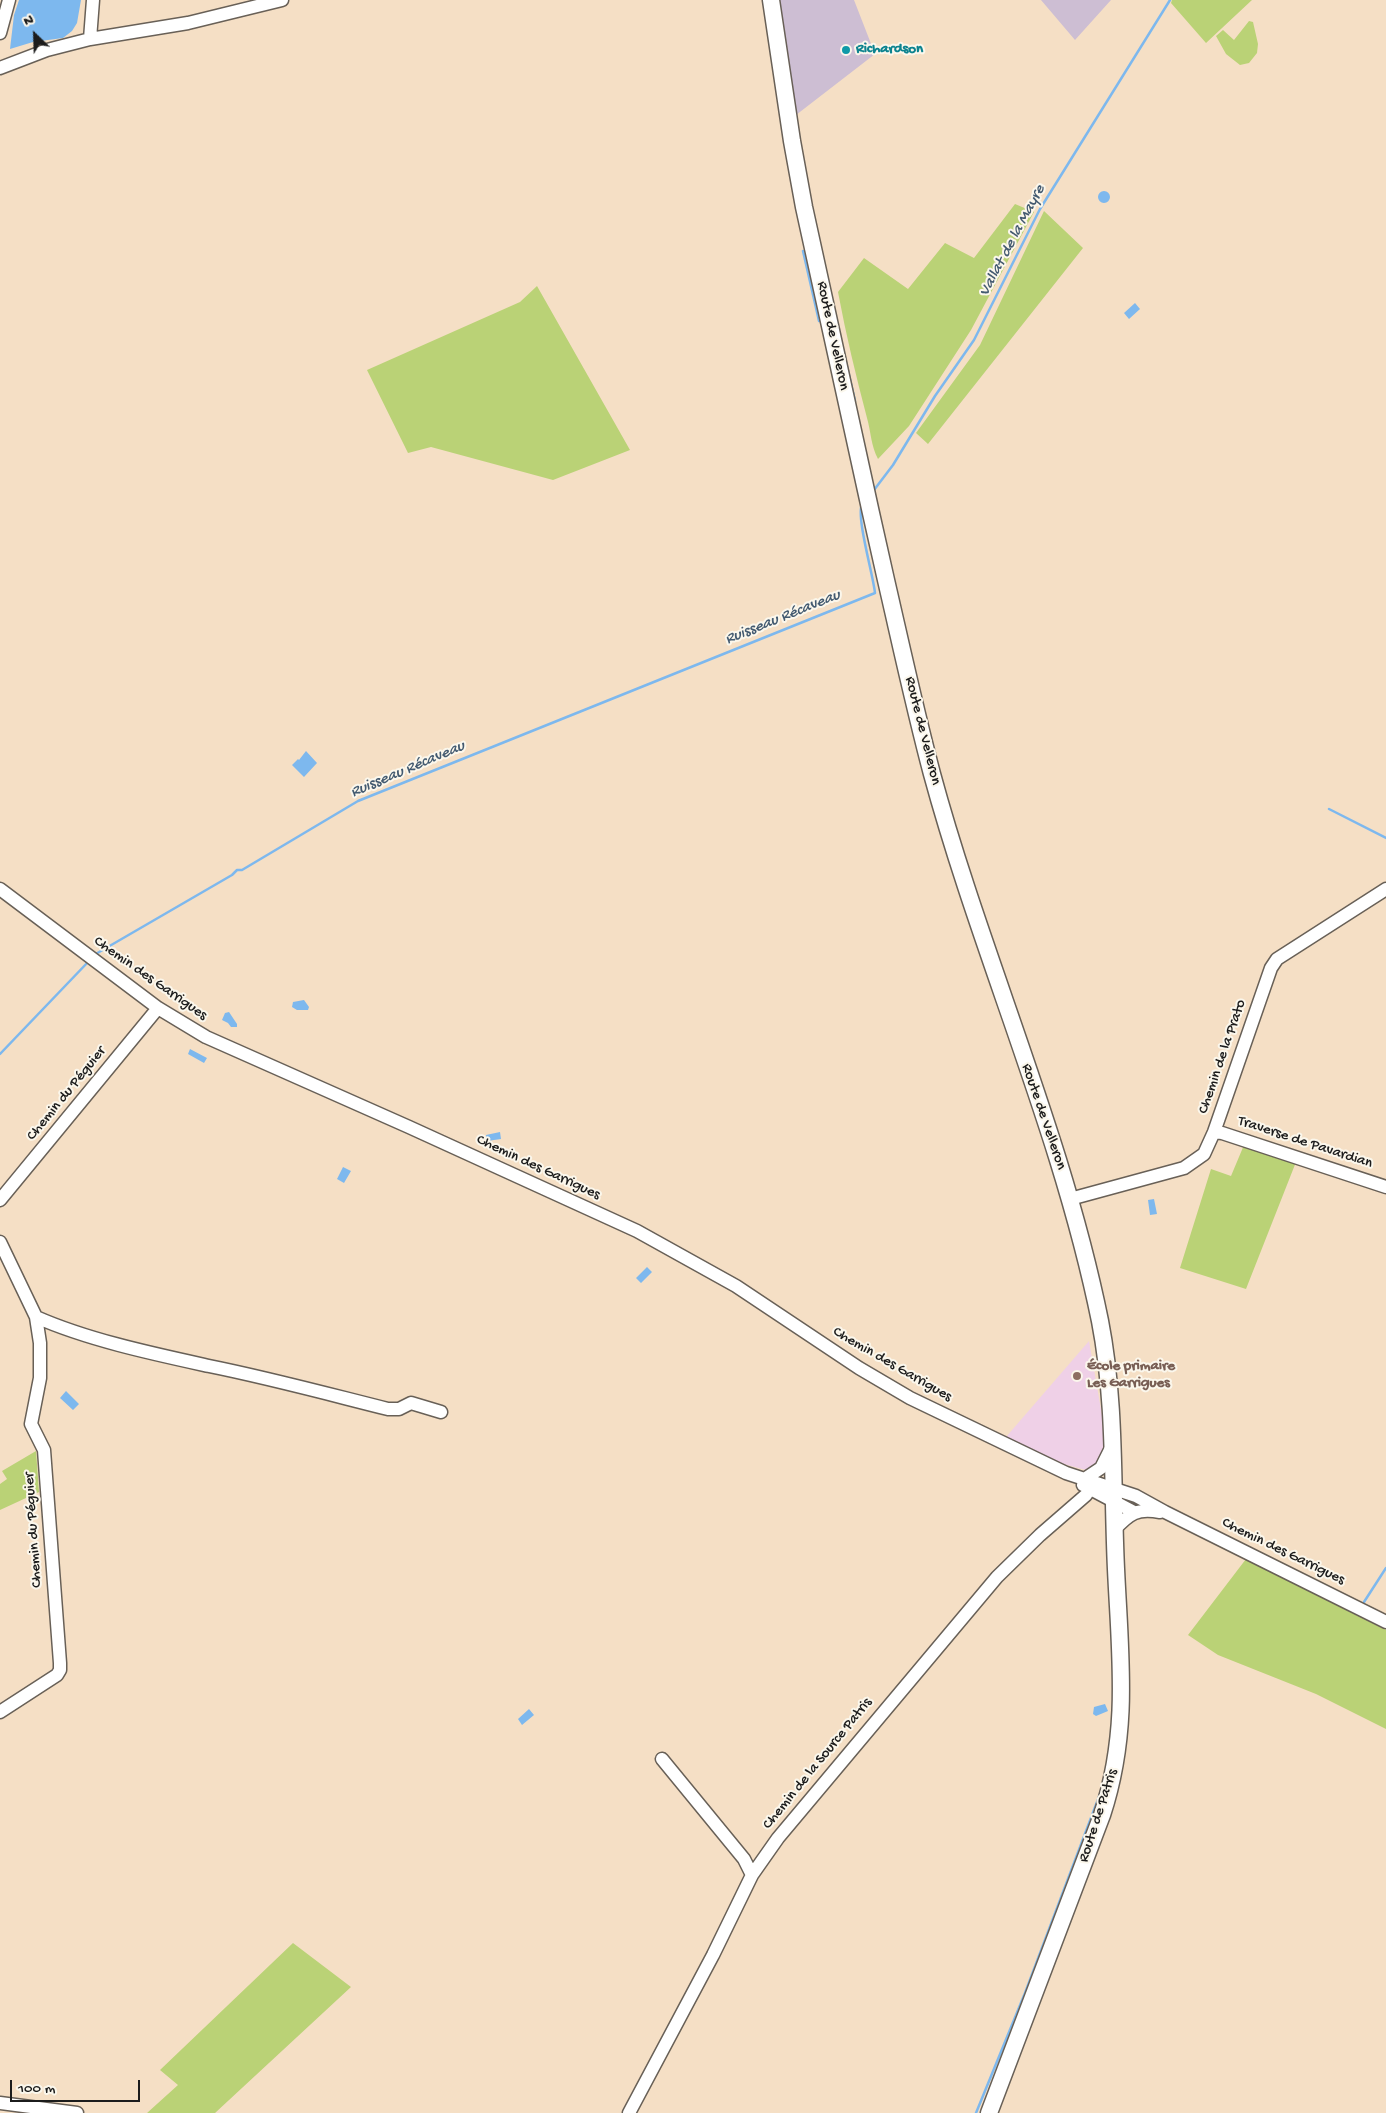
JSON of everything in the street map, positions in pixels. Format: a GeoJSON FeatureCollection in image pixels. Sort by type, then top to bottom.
{"type":"FeatureCollection","features":[{"type":"Feature","properties":{"kind":"main road","name":"Route de Velleron"},"geometry":{"type":"LineString","coordinates":[[770,2],[804,207],[919,725],[967,892],[1070,1199],[1089,1272],[1103,1338],[1109,1383],[1113,1443]]}},
{"type":"Feature","properties":{"kind":"main road","name":"Route de Patris"},"geometry":{"type":"LineString","coordinates":[[989,2113],[1102,1815],[1115,1770],[1122,1705],[1114,1530],[1113,1443]]}},
{"type":"Feature","properties":{"kind":"street"},"geometry":{"type":"LineString","coordinates":[[0,33],[9,0]]}},
{"type":"Feature","properties":{"kind":"street"},"geometry":{"type":"LineString","coordinates":[[90,39],[93,0]]}},
{"type":"Feature","properties":{"kind":"street"},"geometry":{"type":"LineString","coordinates":[[0,68],[47,50],[90,39],[188,23],[282,0]]}},
{"type":"Feature","properties":{"kind":"street","name":"Chemin des Garrigues"},"geometry":{"type":"LineString","coordinates":[[0,889],[158,1008],[206,1038],[637,1231],[736,1286],[859,1368],[910,1398],[1089,1483],[1114,1496],[1134,1512],[1149,1510],[1166,1512]]}},
{"type":"Feature","properties":{"kind":"street","name":"Chemin de la Prato"},"geometry":{"type":"LineString","coordinates":[[1070,1199],[1184,1168],[1204,1154],[1214,1132],[1272,968],[1277,959],[1386,889]]}},
{"type":"Feature","properties":{"kind":"street","name":"Chemin du Péguier"},"geometry":{"type":"LineString","coordinates":[[0,1200],[158,1008]]}},
{"type":"Feature","properties":{"kind":"street","name":"Traverse de Pavardian"},"geometry":{"type":"LineString","coordinates":[[1214,1132],[1386,1187]]}},
{"type":"Feature","properties":{"kind":"street","name":"Chemin du Péguier"},"geometry":{"type":"LineString","coordinates":[[0,1242],[36,1317],[40,1343],[40,1378],[31,1424],[44,1450],[60,1670],[57,1674],[0,1712]]}},
{"type":"Feature","properties":{"kind":"street"},"geometry":{"type":"LineString","coordinates":[[0,1269],[4,1266],[8,1257]]}},
{"type":"Feature","properties":{"kind":"street"},"geometry":{"type":"LineString","coordinates":[[36,1317],[67,1329],[182,1361],[310,1389],[388,1409],[399,1409],[411,1403],[441,1412]]}},
{"type":"Feature","properties":{"kind":"street"},"geometry":{"type":"LineString","coordinates":[[1089,1483],[1101,1468],[1113,1443]]}},
{"type":"Feature","properties":{"kind":"street","name":"Chemin de la Source Patris"},"geometry":{"type":"LineString","coordinates":[[629,2113],[708,1964],[752,1875],[778,1838],[895,1696],[997,1577],[1089,1483]]}},
{"type":"Feature","properties":{"kind":"street","name":"Chemin des Garrigues"},"geometry":{"type":"LineString","coordinates":[[1114,1496],[1136,1496],[1386,1622]]}},
{"type":"Feature","properties":{"kind":"street"},"geometry":{"type":"LineString","coordinates":[[1114,1530],[1134,1512]]}},
{"type":"Feature","properties":{"kind":"street"},"geometry":{"type":"LineString","coordinates":[[662,1759],[744,1859],[752,1875]]}},
{"type":"Feature","properties":{"kind":"street"},"geometry":{"type":"LineString","coordinates":[[0,2103],[77,2113]]}},
{"type":"Feature","properties":{"kind":"shaded area"},"geometry":{"type":"Polygon","coordinates":[[[780,0],[854,0],[875,54],[796,115],[780,0]]]}},
{"type":"Feature","properties":{"kind":"shaded area"},"geometry":{"type":"Polygon","coordinates":[[[1041,0],[1111,0],[1075,40],[1041,0]]]}},
{"type":"Feature","properties":{"kind":"shaded area","name":"École primaire Les Garrigues"},"geometry":{"type":"Polygon","coordinates":[[[1089,1341],[1106,1438],[1103,1452],[1095,1466],[1086,1470],[1056,1462],[1006,1437],[1089,1341]]]}},
{"type":"Feature","properties":{"kind":"green space"},"geometry":{"type":"Polygon","coordinates":[[[1172,0],[1252,0],[1206,43],[1171,3],[1172,0]]]}},
{"type":"Feature","properties":{"kind":"green space"},"geometry":{"type":"Polygon","coordinates":[[[1249,21],[1253,22],[1258,44],[1257,53],[1249,63],[1240,65],[1226,54],[1216,36],[1223,30],[1234,40],[1249,21]]]}},
{"type":"Feature","properties":{"kind":"green space"},"geometry":{"type":"Polygon","coordinates":[[[1015,204],[1034,212],[971,330],[909,426],[878,459],[872,444],[838,292],[864,258],[908,289],[945,243],[974,258],[1015,204]]]}},
{"type":"Feature","properties":{"kind":"green space"},"geometry":{"type":"Polygon","coordinates":[[[1044,211],[1083,248],[928,444],[916,433],[980,345],[1044,211]]]}},
{"type":"Feature","properties":{"kind":"green space"},"geometry":{"type":"Polygon","coordinates":[[[537,286],[630,450],[553,480],[431,447],[408,453],[367,370],[520,302],[537,286]]]}},
{"type":"Feature","properties":{"kind":"green space"},"geometry":{"type":"Polygon","coordinates":[[[1244,1145],[1296,1162],[1246,1289],[1180,1268],[1211,1169],[1231,1176],[1244,1145]]]}},
{"type":"Feature","properties":{"kind":"green space"},"geometry":{"type":"Polygon","coordinates":[[[36,1451],[39,1492],[0,1510],[0,1484],[7,1479],[2,1471],[36,1451]]]}},
{"type":"Feature","properties":{"kind":"green space"},"geometry":{"type":"Polygon","coordinates":[[[1246,1559],[1386,1630],[1386,1729],[1316,1694],[1218,1655],[1188,1635],[1246,1559]]]}},
{"type":"Feature","properties":{"kind":"green space"},"geometry":{"type":"Polygon","coordinates":[[[293,1943],[351,1987],[215,2113],[147,2113],[178,2085],[160,2070],[293,1943]]]}},
{"type":"Feature","properties":{"kind":"water"},"geometry":{"type":"Polygon","coordinates":[[[19,0],[81,0],[77,23],[72,31],[63,38],[33,42],[10,49],[14,15],[19,0]]]}},
{"type":"Feature","properties":{"kind":"water"},"geometry":{"type":"Polygon","coordinates":[[[1102,191],[1106,191],[1110,197],[1106,203],[1102,203],[1098,199],[1098,195],[1102,191]]]}},
{"type":"Feature","properties":{"kind":"water"},"geometry":{"type":"Polygon","coordinates":[[[1135,303],[1140,309],[1129,319],[1124,313],[1135,303]]]}},
{"type":"Feature","properties":{"kind":"water"},"geometry":{"type":"Polygon","coordinates":[[[306,751],[317,763],[304,777],[292,765],[306,751]]]}},
{"type":"Feature","properties":{"kind":"water"},"geometry":{"type":"Polygon","coordinates":[[[304,1000],[309,1007],[308,1010],[297,1010],[292,1007],[293,1002],[304,1000]]]}},
{"type":"Feature","properties":{"kind":"water"},"geometry":{"type":"Polygon","coordinates":[[[229,1012],[237,1027],[231,1027],[222,1020],[225,1013],[229,1012]]]}},
{"type":"Feature","properties":{"kind":"water"},"geometry":{"type":"Polygon","coordinates":[[[190,1049],[207,1058],[204,1063],[188,1054],[190,1049]]]}},
{"type":"Feature","properties":{"kind":"water"},"geometry":{"type":"Polygon","coordinates":[[[500,1132],[501,1139],[487,1141],[486,1135],[500,1132]]]}},
{"type":"Feature","properties":{"kind":"water"},"geometry":{"type":"Polygon","coordinates":[[[343,1167],[351,1171],[344,1183],[337,1179],[343,1167]]]}},
{"type":"Feature","properties":{"kind":"water"},"geometry":{"type":"Polygon","coordinates":[[[1154,1199],[1157,1214],[1150,1215],[1148,1200],[1154,1199]]]}},
{"type":"Feature","properties":{"kind":"water"},"geometry":{"type":"Polygon","coordinates":[[[647,1267],[652,1272],[641,1283],[636,1278],[647,1267]]]}},
{"type":"Feature","properties":{"kind":"water"},"geometry":{"type":"Polygon","coordinates":[[[66,1391],[79,1404],[73,1410],[60,1398],[66,1391]]]}},
{"type":"Feature","properties":{"kind":"water"},"geometry":{"type":"Polygon","coordinates":[[[1105,1704],[1108,1711],[1096,1716],[1093,1714],[1094,1707],[1105,1704]]]}},
{"type":"Feature","properties":{"kind":"water"},"geometry":{"type":"Polygon","coordinates":[[[529,1709],[534,1715],[522,1725],[518,1719],[529,1709]]]}},
{"type":"Feature","properties":{"kind":"waterway","name":"Vallat de la Mayre"},"geometry":{"type":"LineString","coordinates":[[874,490],[893,465],[935,396],[974,340],[1040,209],[1170,0]]}},
{"type":"Feature","properties":{"kind":"waterway"},"geometry":{"type":"LineString","coordinates":[[803,251],[819,321]]}},
{"type":"Feature","properties":{"kind":"waterway"},"geometry":{"type":"LineString","coordinates":[[838,328],[855,401]]}},
{"type":"Feature","properties":{"kind":"waterway","name":"Ruisseau Récaveau"},"geometry":{"type":"LineString","coordinates":[[94,955],[358,801],[875,593],[861,521],[862,504]]}},
{"type":"Feature","properties":{"kind":"waterway"},"geometry":{"type":"LineString","coordinates":[[1329,809],[1386,838]]}},
{"type":"Feature","properties":{"kind":"waterway","name":"Ruisseau Récaveau"},"geometry":{"type":"LineString","coordinates":[[0,1054],[89,961]]}},
{"type":"Feature","properties":{"kind":"waterway"},"geometry":{"type":"LineString","coordinates":[[1364,1602],[1386,1568]]}},
{"type":"Feature","properties":{"kind":"waterway"},"geometry":{"type":"LineString","coordinates":[[976,2113],[1025,1993],[1100,1794]]}},
{"type":"Feature","properties":{"kind":"place","name":"Richardson"},"geometry":{"type":"Point","coordinates":[846,50]}},
{"type":"Feature","properties":{"kind":"place","name":"École primaire Les Garrigues"},"geometry":{"type":"Point","coordinates":[1077,1376]}}]}
